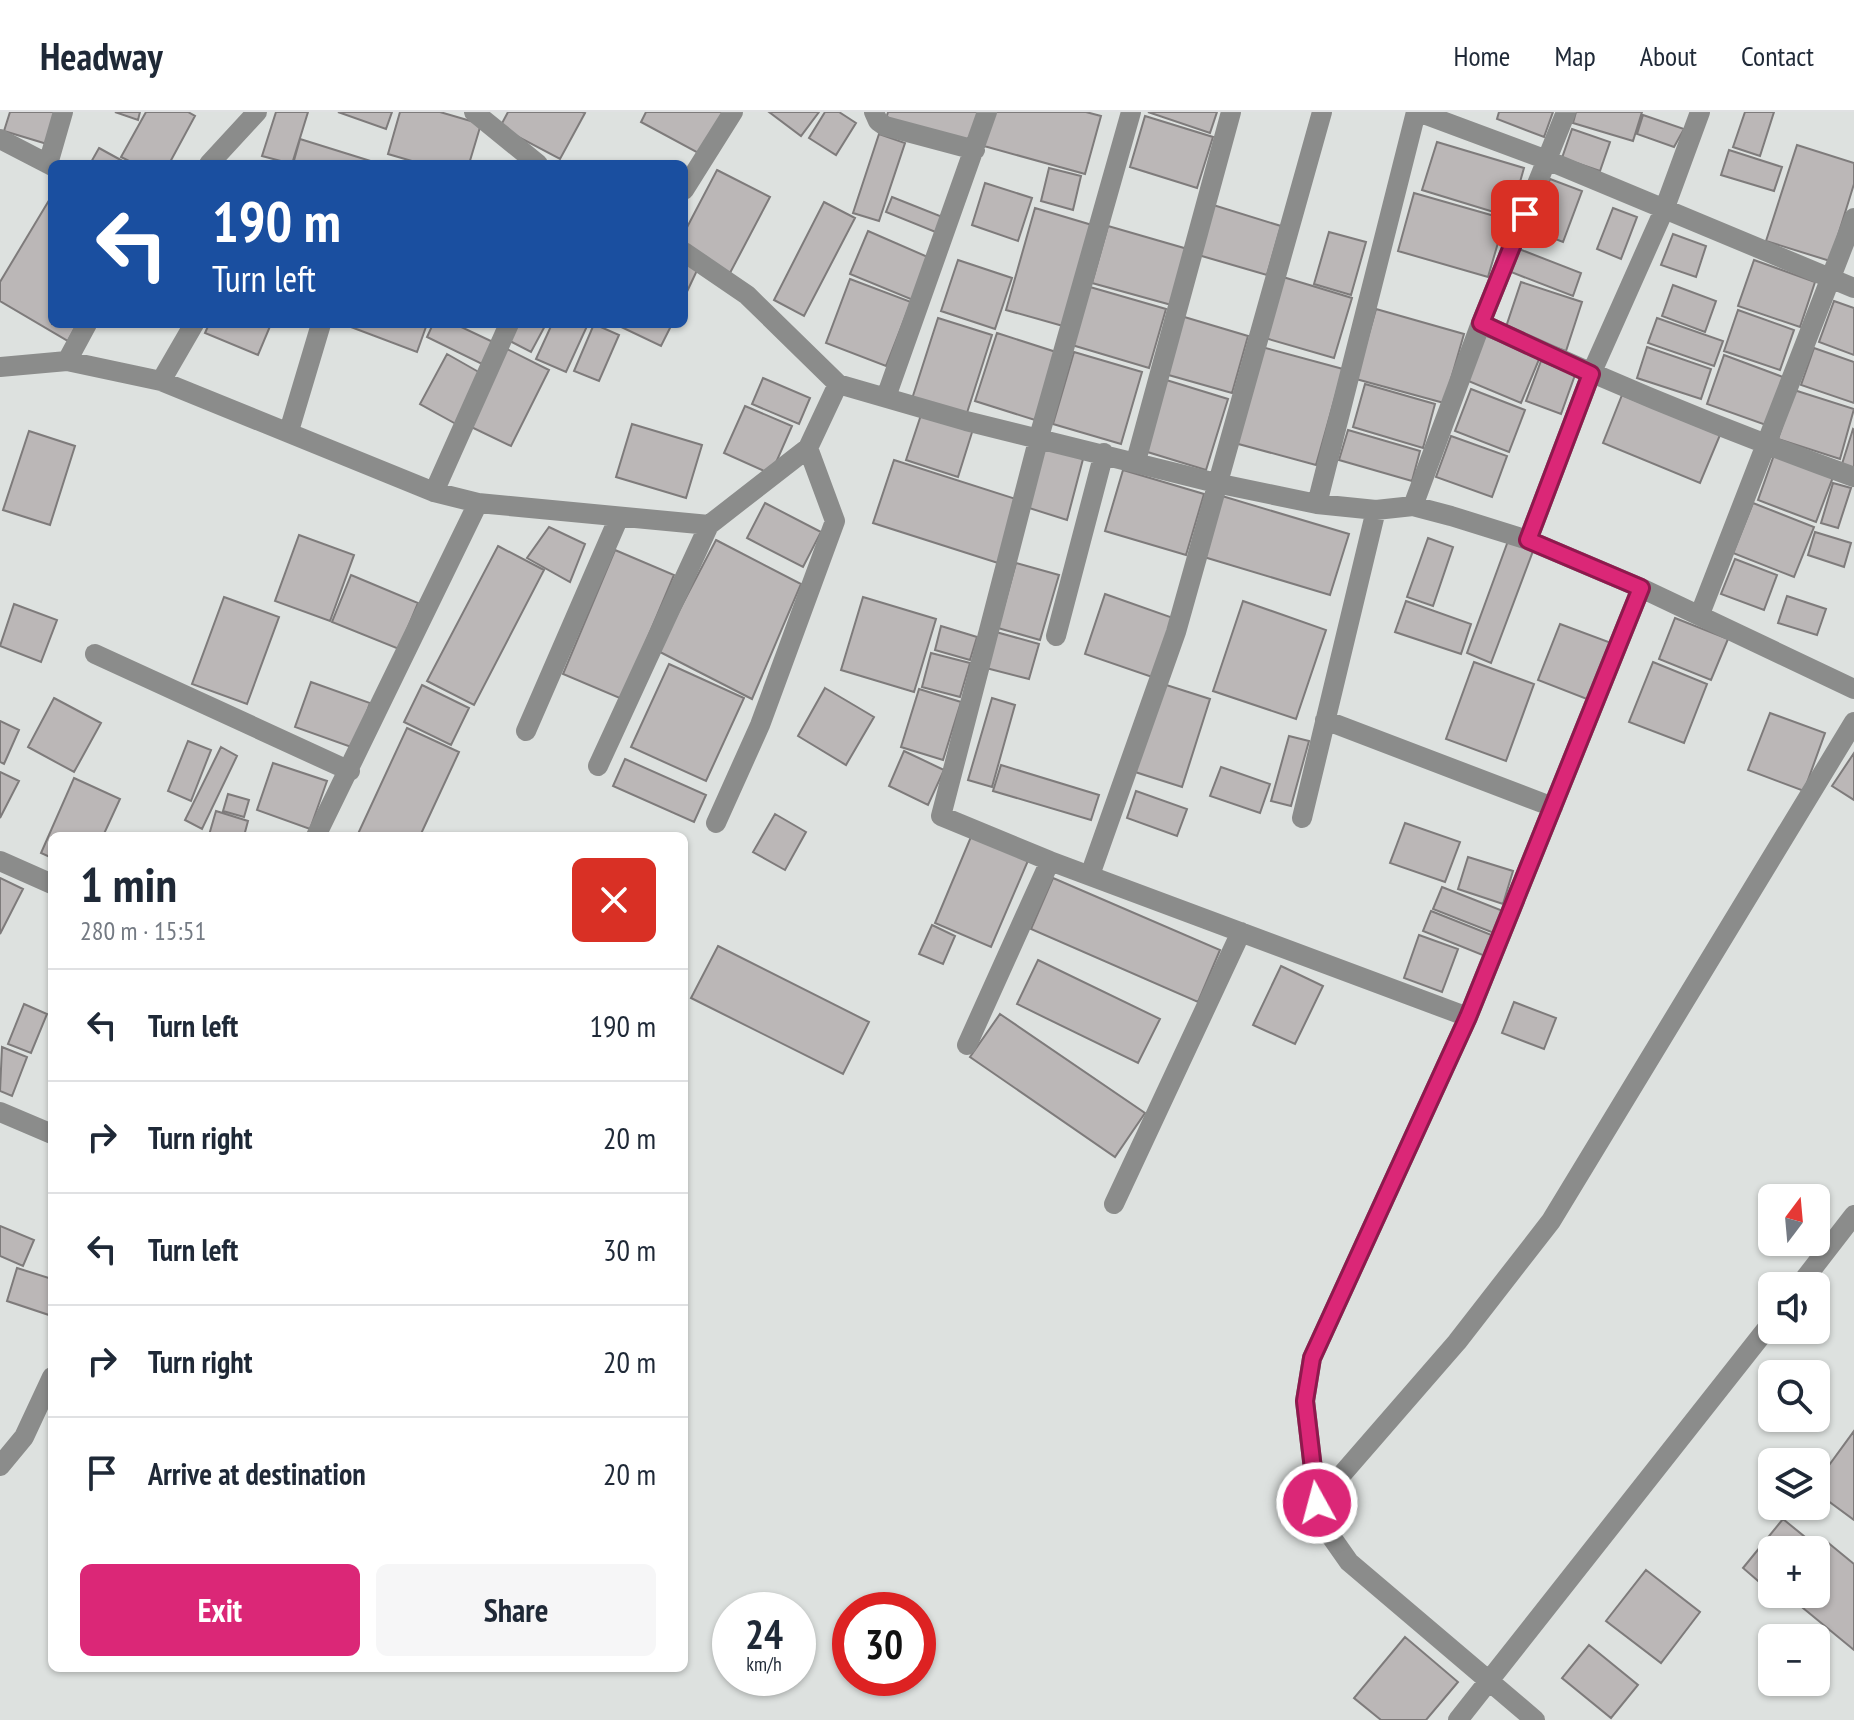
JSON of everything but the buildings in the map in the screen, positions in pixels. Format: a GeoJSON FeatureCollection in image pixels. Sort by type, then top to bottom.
{"type":"FeatureCollection","features":[{"type":"Feature","properties":{"kind":"street"},"geometry":{"type":"LineString","coordinates":[[51,160],[63,112]]}},
{"type":"Feature","properties":{"kind":"street"},"geometry":{"type":"LineString","coordinates":[[213,160],[257,112]]}},
{"type":"Feature","properties":{"kind":"street"},"geometry":{"type":"LineString","coordinates":[[474,112],[533,160]]}},
{"type":"Feature","properties":{"kind":"street"},"geometry":{"type":"LineString","coordinates":[[688,184],[733,112]]}},
{"type":"Feature","properties":{"kind":"street"},"geometry":{"type":"LineString","coordinates":[[874,112],[878,121],[885,126],[975,150]]}},
{"type":"Feature","properties":{"kind":"street"},"geometry":{"type":"LineString","coordinates":[[886,397],[987,112]]}},
{"type":"Feature","properties":{"kind":"street"},"geometry":{"type":"LineString","coordinates":[[1131,112],[1039,437],[941,816],[1050,861],[1468,1017]]}},
{"type":"Feature","properties":{"kind":"street"},"geometry":{"type":"LineString","coordinates":[[1136,461],[1231,112]]}},
{"type":"Feature","properties":{"kind":"street"},"geometry":{"type":"LineString","coordinates":[[1090,875],[1176,632],[1322,112]]}},
{"type":"Feature","properties":{"kind":"street"},"geometry":{"type":"LineString","coordinates":[[1317,504],[1417,112],[1547,160],[1854,288]]}},
{"type":"Feature","properties":{"kind":"street"},"geometry":{"type":"LineString","coordinates":[[1413,506],[1481,323],[1566,112]]}},
{"type":"Feature","properties":{"kind":"street"},"geometry":{"type":"LineString","coordinates":[[1528,540],[1591,374],[1664,210],[1700,112]]}},
{"type":"Feature","properties":{"kind":"street"},"geometry":{"type":"LineString","coordinates":[[0,139],[48,164]]}},
{"type":"Feature","properties":{"kind":"street"},"geometry":{"type":"LineString","coordinates":[[1700,614],[1854,218]]}},
{"type":"Feature","properties":{"kind":"street"},"geometry":{"type":"LineString","coordinates":[[688,255],[747,295],[838,384],[966,421],[1216,483],[1317,504],[1376,510],[1413,506],[1528,540],[1852,680]]}},
{"type":"Feature","properties":{"kind":"street"},"geometry":{"type":"LineString","coordinates":[[1481,323],[1591,374],[1854,477]]}},
{"type":"Feature","properties":{"kind":"street"},"geometry":{"type":"LineString","coordinates":[[67,361],[85,328]]}},
{"type":"Feature","properties":{"kind":"street"},"geometry":{"type":"LineString","coordinates":[[161,381],[192,328]]}},
{"type":"Feature","properties":{"kind":"street"},"geometry":{"type":"LineString","coordinates":[[289,431],[320,328]]}},
{"type":"Feature","properties":{"kind":"street"},"geometry":{"type":"LineString","coordinates":[[434,492],[507,328]]}},
{"type":"Feature","properties":{"kind":"street"},"geometry":{"type":"LineString","coordinates":[[0,367],[67,361],[161,381],[434,492],[478,503],[709,525]]}},
{"type":"Feature","properties":{"kind":"street"},"geometry":{"type":"LineString","coordinates":[[598,766],[709,525],[808,448],[838,384]]}},
{"type":"Feature","properties":{"kind":"street"},"geometry":{"type":"LineString","coordinates":[[716,823],[760,725],[835,521],[808,448]]}},
{"type":"Feature","properties":{"kind":"street"},"geometry":{"type":"LineString","coordinates":[[1056,636],[1104,453]]}},
{"type":"Feature","properties":{"kind":"street"},"geometry":{"type":"LineString","coordinates":[[318,832],[478,503]]}},
{"type":"Feature","properties":{"kind":"street"},"geometry":{"type":"LineString","coordinates":[[1302,818],[1376,510]]}},
{"type":"Feature","properties":{"kind":"street"},"geometry":{"type":"LineString","coordinates":[[526,731],[619,517]]}},
{"type":"Feature","properties":{"kind":"street"},"geometry":{"type":"LineString","coordinates":[[1535,1720],[1349,1562],[1330,1535],[1317,1503],[1305,1401],[1312,1358],[1468,1017],[1641,588]]}},
{"type":"Feature","properties":{"kind":"street"},"geometry":{"type":"LineString","coordinates":[[95,654],[350,771]]}},
{"type":"Feature","properties":{"kind":"street"},"geometry":{"type":"LineString","coordinates":[[1325,720],[1553,807]]}},
{"type":"Feature","properties":{"kind":"street"},"geometry":{"type":"LineString","coordinates":[[1317,1503],[1457,1342],[1551,1221],[1854,722]]}},
{"type":"Feature","properties":{"kind":"street"},"geometry":{"type":"LineString","coordinates":[[0,861],[48,882]]}},
{"type":"Feature","properties":{"kind":"street"},"geometry":{"type":"LineString","coordinates":[[967,1045],[1050,861]]}},
{"type":"Feature","properties":{"kind":"street"},"geometry":{"type":"LineString","coordinates":[[1114,1204],[1241,932]]}},
{"type":"Feature","properties":{"kind":"street"},"geometry":{"type":"LineString","coordinates":[[0,1112],[48,1132]]}},
{"type":"Feature","properties":{"kind":"street"},"geometry":{"type":"LineString","coordinates":[[1810,1272],[1854,1215]]}},
{"type":"Feature","properties":{"kind":"street"},"geometry":{"type":"LineString","coordinates":[[1458,1720],[1758,1340]]}},
{"type":"Feature","properties":{"kind":"street"},"geometry":{"type":"LineString","coordinates":[[0,1466],[24,1437],[48,1386]]}},
{"type":"Feature","properties":{"kind":"route"},"geometry":{"type":"LineString","coordinates":[[1317,1503],[1305,1401],[1312,1358],[1468,1017],[1641,588],[1528,540],[1591,374],[1481,323],[1525,214]]}}]}
